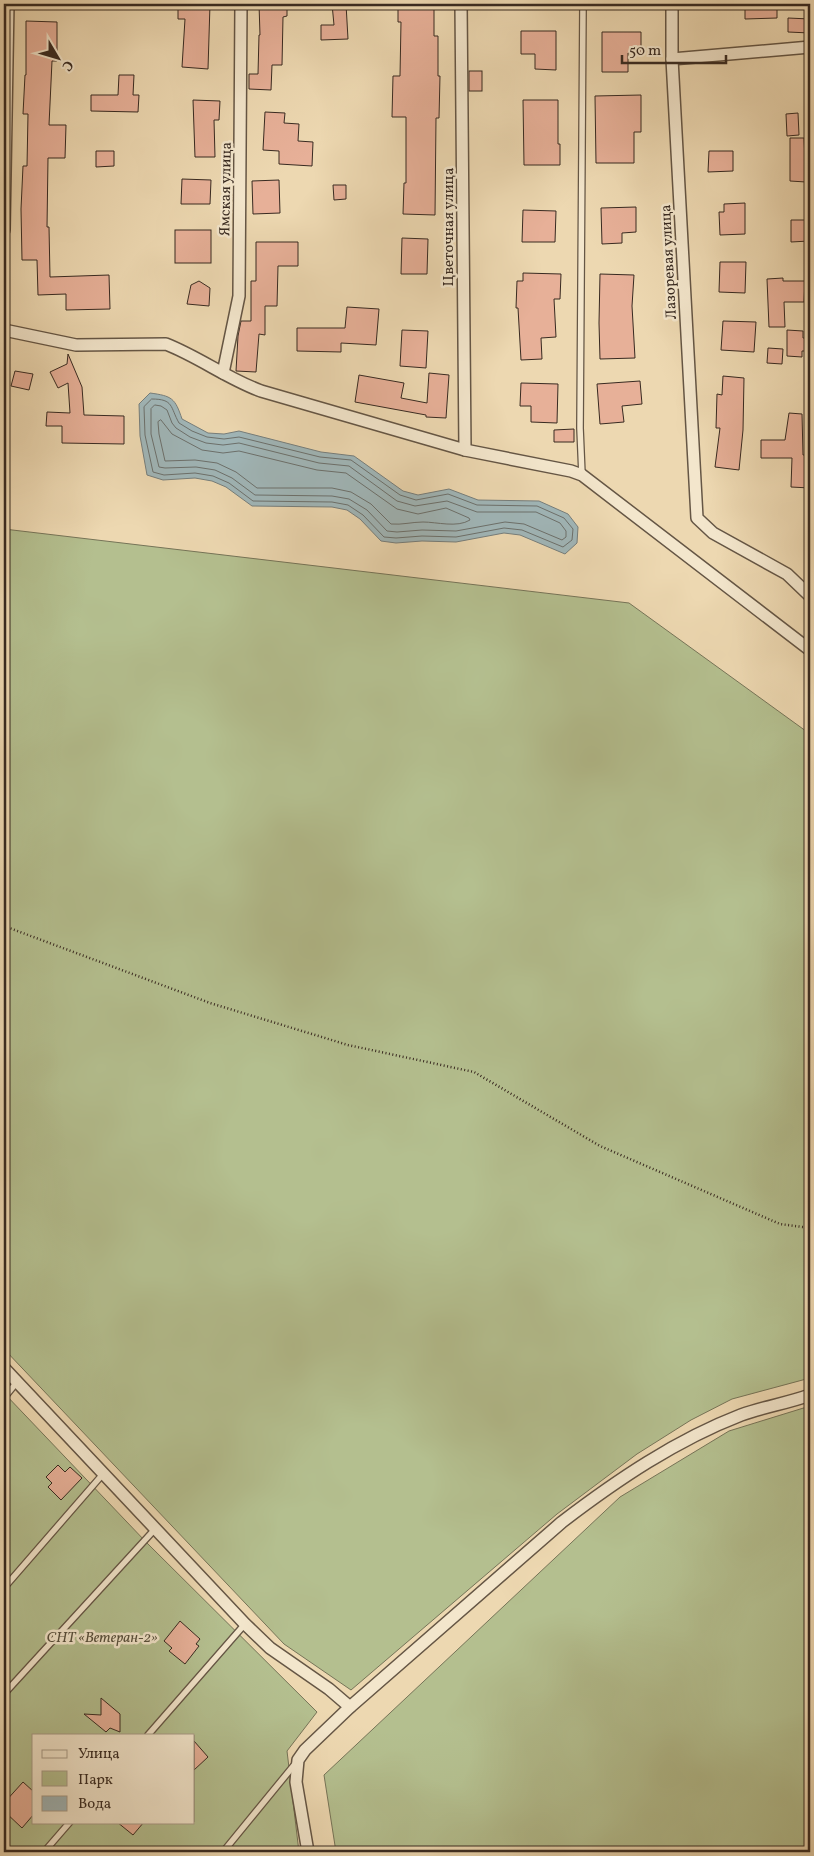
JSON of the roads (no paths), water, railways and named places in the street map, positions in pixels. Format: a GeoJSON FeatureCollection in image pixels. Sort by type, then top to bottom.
{"type":"FeatureCollection","features":[{"type":"Feature","properties":{"kind":"street"},"geometry":{"type":"LineString","coordinates":[[4,230],[8,4]]}},
{"type":"Feature","properties":{"kind":"street","name":"Ямская улица"},"geometry":{"type":"LineString","coordinates":[[223,373],[238,296],[242,4]]}},
{"type":"Feature","properties":{"kind":"street","name":"Цветочная улица"},"geometry":{"type":"LineString","coordinates":[[461,4],[465,450]]}},
{"type":"Feature","properties":{"kind":"street","name":"Лазоревая улица"},"geometry":{"type":"LineString","coordinates":[[672,4],[672,59],[697,518],[713,533],[787,574],[810,596]]}},
{"type":"Feature","properties":{"kind":"street"},"geometry":{"type":"LineString","coordinates":[[672,59],[810,48]]}},
{"type":"Feature","properties":{"kind":"street"},"geometry":{"type":"LineString","coordinates":[[4,330],[76,345],[166,344],[261,391],[465,450],[571,471],[582,475],[810,650]]}},
{"type":"Feature","properties":{"kind":"street"},"geometry":{"type":"LineString","coordinates":[[4,1368],[245,1624],[270,1648],[329,1689],[350,1707]]}},
{"type":"Feature","properties":{"kind":"street"},"geometry":{"type":"LineString","coordinates":[[308,1852],[296,1782],[298,1760],[312,1741],[562,1522],[595,1497],[643,1466],[714,1426],[743,1415],[810,1395]]}},
{"type":"Feature","properties":{"kind":"lane"},"geometry":{"type":"LineString","coordinates":[[582,475],[580,428],[583,4]]}},
{"type":"Feature","properties":{"kind":"lane"},"geometry":{"type":"LineString","coordinates":[[4,1398],[17,1382]]}},
{"type":"Feature","properties":{"kind":"lane"},"geometry":{"type":"LineString","coordinates":[[4,1588],[103,1474]]}},
{"type":"Feature","properties":{"kind":"lane"},"geometry":{"type":"LineString","coordinates":[[4,1694],[156,1528]]}},
{"type":"Feature","properties":{"kind":"lane"},"geometry":{"type":"LineString","coordinates":[[149,1734],[245,1624]]}},
{"type":"Feature","properties":{"kind":"lane"},"geometry":{"type":"LineString","coordinates":[[222,1852],[298,1760]]}},
{"type":"Feature","properties":{"kind":"lane"},"geometry":{"type":"LineString","coordinates":[[44,1852],[68,1824]]}},
{"type":"Feature","properties":{"kind":"water"},"geometry":{"type":"Polygon","coordinates":[[[150,393],[172,399],[182,419],[208,433],[224,434],[239,431],[321,452],[354,456],[403,491],[418,495],[449,489],[478,500],[539,501],[568,514],[578,527],[577,543],[565,554],[520,535],[504,533],[456,542],[422,541],[396,543],[381,541],[360,519],[347,510],[332,507],[252,506],[226,487],[212,481],[195,478],[163,480],[147,475],[140,436],[139,404],[150,393]]]}},
{"type":"Feature","properties":{"kind":"park label","name":"СНТ «Ветеран-2»"},"geometry":{"type":"Point","coordinates":[102,1637]}}]}
